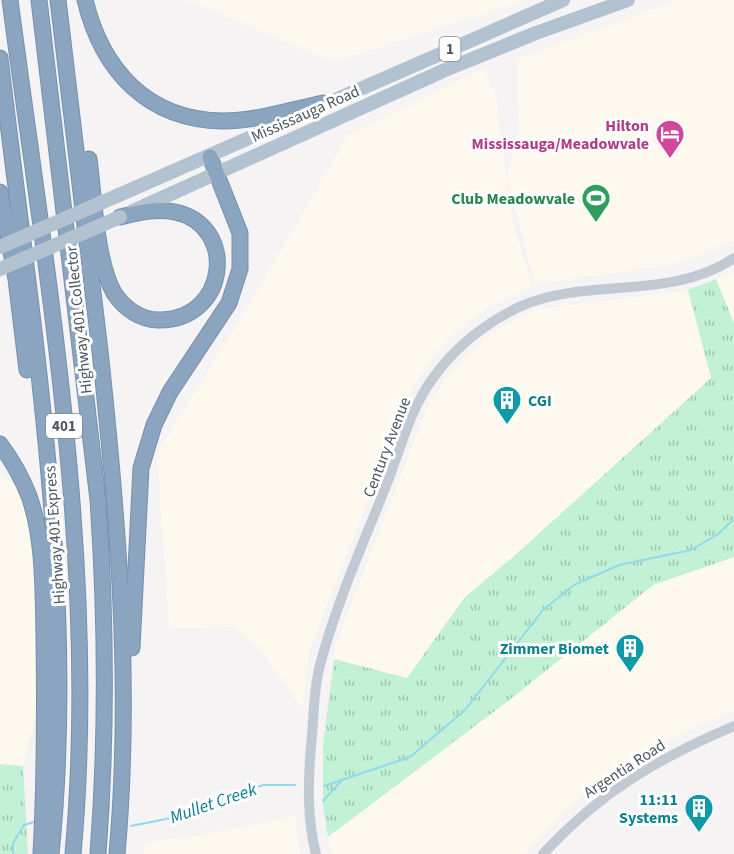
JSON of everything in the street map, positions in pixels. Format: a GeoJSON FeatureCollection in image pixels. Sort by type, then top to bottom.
{"type":"FeatureCollection","features":[{"type":"Feature","properties":{"kind":"highway","name":"Highway 401 Express"},"geometry":{"type":"LineString","coordinates":[[10,0],[50,301],[73,524],[79,651],[78,808],[73,854]]}},
{"type":"Feature","properties":{"kind":"highway","name":"401"},"geometry":{"type":"LineString","coordinates":[[39,0],[98,500],[104,583],[104,731],[98,854]]}},
{"type":"Feature","properties":{"kind":"highway"},"geometry":{"type":"LineString","coordinates":[[59,0],[81,105],[102,257],[115,293],[131,312],[151,320],[171,320],[193,312],[210,293],[218,272],[216,251],[206,231],[191,219],[175,212],[152,210],[120,217]]}},
{"type":"Feature","properties":{"kind":"highway","name":"Highway 401 Collector"},"geometry":{"type":"LineString","coordinates":[[59,0],[113,478],[122,626],[122,758],[117,854]]}},
{"type":"Feature","properties":{"kind":"highway"},"geometry":{"type":"LineString","coordinates":[[85,0],[90,22],[105,54],[132,87],[159,106],[191,117],[224,121],[323,103]]}},
{"type":"Feature","properties":{"kind":"highway","name":"401"},"geometry":{"type":"LineString","coordinates":[[0,58],[47,456],[55,548],[60,662],[57,796],[51,854]]}},
{"type":"Feature","properties":{"kind":"highway"},"geometry":{"type":"LineString","coordinates":[[122,758],[132,645],[141,468],[154,425],[170,392],[229,303],[240,269],[240,233],[210,157]]}},
{"type":"Feature","properties":{"kind":"highway"},"geometry":{"type":"LineString","coordinates":[[0,192],[12,257],[55,548]]}},
{"type":"Feature","properties":{"kind":"highway"},"geometry":{"type":"LineString","coordinates":[[0,444],[18,471],[29,497],[36,530],[42,583],[45,719],[41,854]]}},
{"type":"Feature","properties":{"kind":"main road","name":"Mississauga Road"},"geometry":{"type":"LineString","coordinates":[[0,247],[210,157],[323,103],[563,0]]}},
{"type":"Feature","properties":{"kind":"main road","name":"Mississauga Road"},"geometry":{"type":"LineString","coordinates":[[0,269],[445,70],[536,33],[628,0]]}},
{"type":"Feature","properties":{"kind":"street","name":"Century Avenue"},"geometry":{"type":"LineString","coordinates":[[316,854],[311,835],[309,798],[319,667],[345,592],[416,409],[432,379],[452,353],[466,341],[482,328],[521,306],[561,294],[609,291],[687,278],[734,258]]}},
{"type":"Feature","properties":{"kind":"street","name":"Argentia Road"},"geometry":{"type":"LineString","coordinates":[[543,854],[580,815],[605,795],[673,752],[734,726]]}},
{"type":"Feature","properties":{"kind":"shaded area"},"geometry":{"type":"Polygon","coordinates":[[[188,0],[527,0],[333,62],[188,0]]]}},
{"type":"Feature","properties":{"kind":"shaded area"},"geometry":{"type":"Polygon","coordinates":[[[678,0],[734,0],[734,241],[676,264],[535,284],[507,177],[518,133],[517,59],[678,0]]]}},
{"type":"Feature","properties":{"kind":"shaded area"},"geometry":{"type":"Polygon","coordinates":[[[484,69],[496,97],[510,211],[532,287],[484,310],[468,321],[448,339],[421,373],[407,400],[317,630],[309,653],[302,709],[263,652],[235,627],[169,628],[157,453],[259,289],[348,135],[484,69]]]}},
{"type":"Feature","properties":{"kind":"shaded area"},"geometry":{"type":"Polygon","coordinates":[[[734,272],[734,323],[716,279],[734,272]]]}},
{"type":"Feature","properties":{"kind":"shaded area"},"geometry":{"type":"Polygon","coordinates":[[[688,290],[711,378],[515,556],[465,597],[407,678],[334,659],[335,646],[428,406],[443,382],[462,360],[482,340],[518,317],[540,309],[688,290]]]}},
{"type":"Feature","properties":{"kind":"shaded area"},"geometry":{"type":"Polygon","coordinates":[[[0,475],[30,495],[37,521],[36,712],[23,766],[0,764],[0,475]]]}},
{"type":"Feature","properties":{"kind":"shaded area"},"geometry":{"type":"Polygon","coordinates":[[[734,557],[734,710],[661,743],[609,774],[566,809],[524,854],[333,854],[328,837],[512,698],[653,585],[734,557]]]}},
{"type":"Feature","properties":{"kind":"shaded area"},"geometry":{"type":"Polygon","coordinates":[[[295,816],[300,854],[143,854],[144,843],[213,833],[295,816]]]}},
{"type":"Feature","properties":{"kind":"green space"},"geometry":{"type":"Polygon","coordinates":[[[716,279],[734,323],[734,557],[653,585],[512,698],[328,837],[323,806],[323,745],[334,659],[407,678],[465,597],[514,556],[711,378],[688,290],[716,279]]]}},
{"type":"Feature","properties":{"kind":"green space"},"geometry":{"type":"Polygon","coordinates":[[[0,764],[23,766],[28,854],[0,854],[0,764]]]}},
{"type":"Feature","properties":{"kind":"waterway","name":"Mullet Creek"},"geometry":{"type":"LineString","coordinates":[[324,786],[410,757],[465,710],[543,610],[574,585],[619,565],[691,550],[718,534],[734,519]]}},
{"type":"Feature","properties":{"kind":"waterway"},"geometry":{"type":"LineString","coordinates":[[323,801],[341,781]]}},
{"type":"Feature","properties":{"kind":"waterway","name":"Mullet Creek"},"geometry":{"type":"LineString","coordinates":[[131,826],[171,818],[198,804],[264,785],[295,785]]}},
{"type":"Feature","properties":{"kind":"waterway","name":"Mullet Creek"},"geometry":{"type":"LineString","coordinates":[[13,854],[13,843],[24,825],[37,821]]}},
{"type":"Feature","properties":{"kind":"place","name":"Hilton Mississauga/Meadowvale"},"geometry":{"type":"Point","coordinates":[670,160]}},
{"type":"Feature","properties":{"kind":"place","name":"Club Meadowvale"},"geometry":{"type":"Point","coordinates":[596,224]}},
{"type":"Feature","properties":{"kind":"place","name":"CGI"},"geometry":{"type":"Point","coordinates":[507,426]}},
{"type":"Feature","properties":{"kind":"place","name":"Zimmer Biomet"},"geometry":{"type":"Point","coordinates":[630,674]}},
{"type":"Feature","properties":{"kind":"place","name":"11:11 Systems"},"geometry":{"type":"Point","coordinates":[699,834]}}]}
